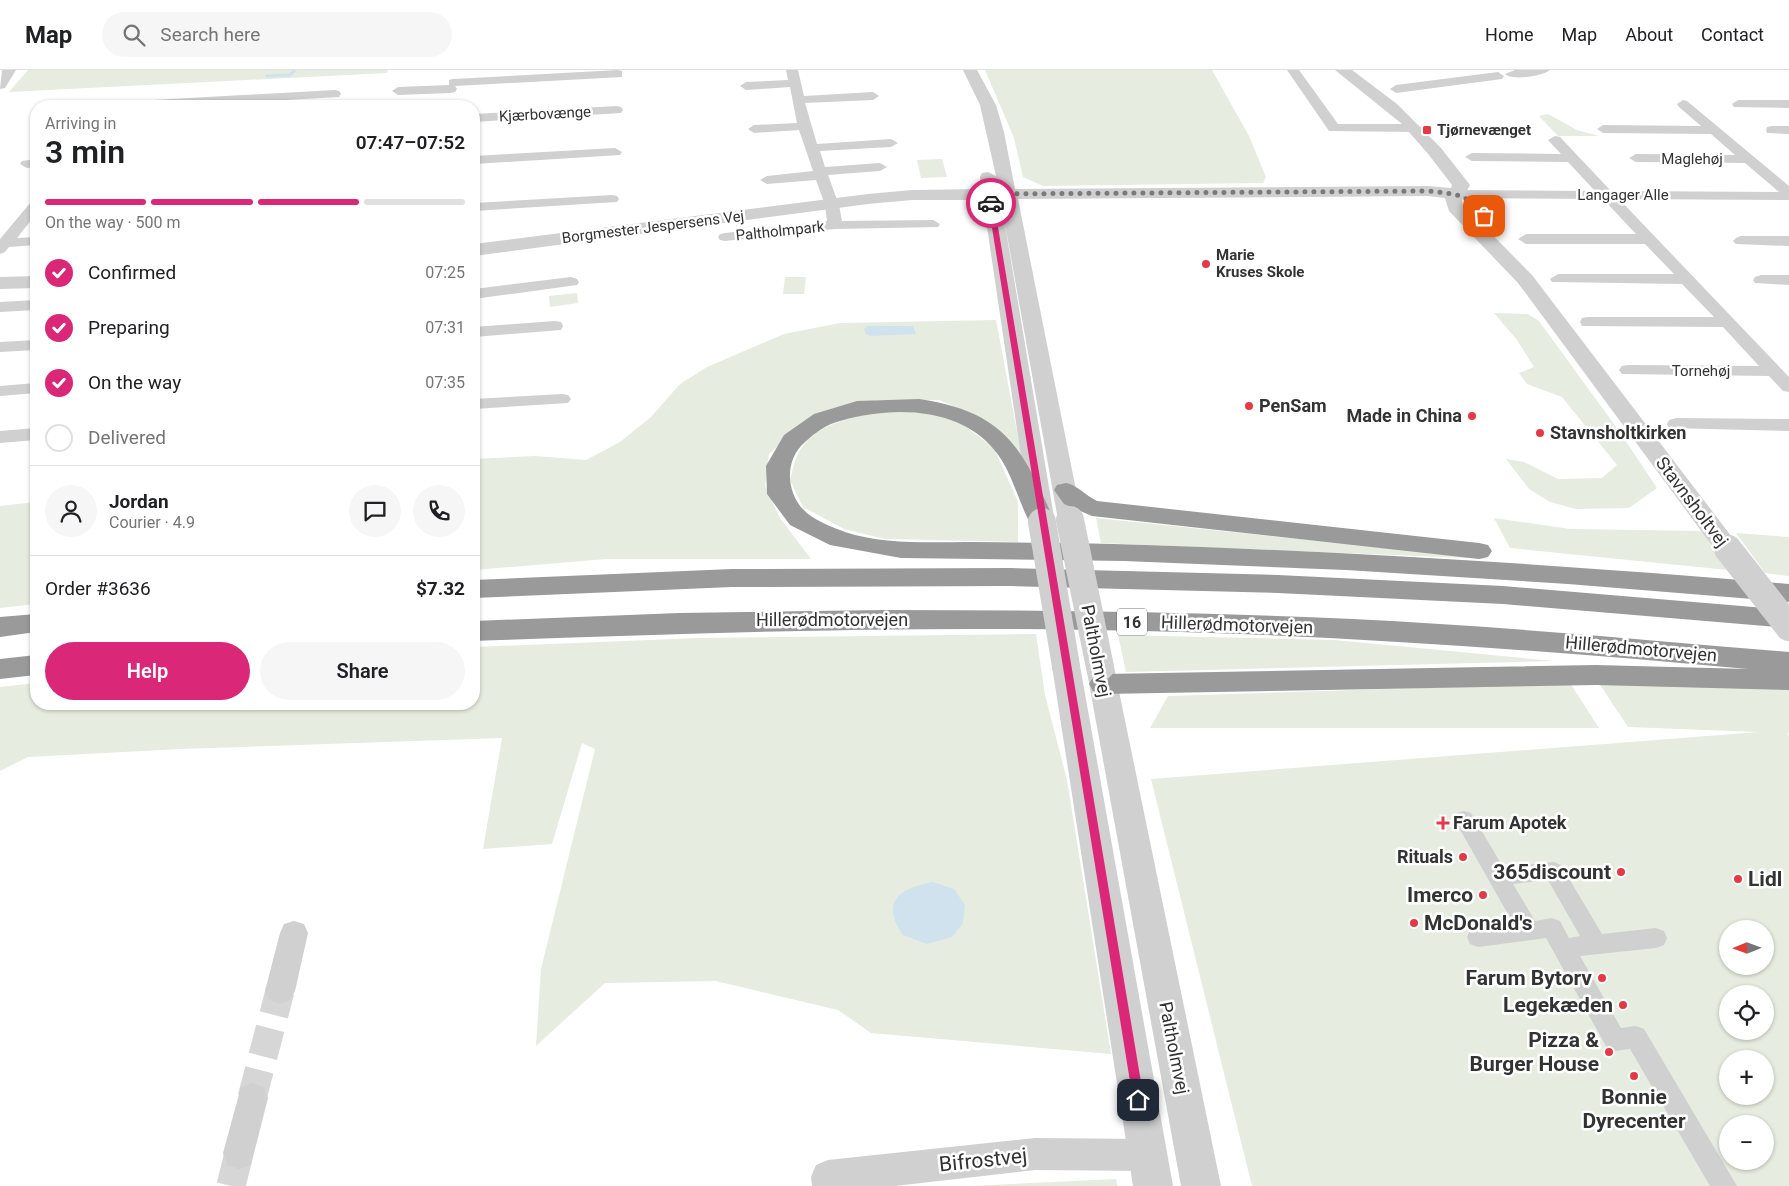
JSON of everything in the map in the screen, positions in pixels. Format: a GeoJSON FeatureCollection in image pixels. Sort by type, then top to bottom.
{"type":"FeatureCollection","features":[{"type":"Feature","properties":{"kind":"highway"},"geometry":{"type":"LineString","coordinates":[[1042,522],[1021,472],[996,438],[968,420],[926,407],[868,406],[822,419],[790,442],[781,454],[775,470],[778,496],[785,507],[798,519],[810,528],[834,539],[873,547],[901,550],[1103,552],[1298,558],[1599,576],[1789,593]]}},
{"type":"Feature","properties":{"kind":"highway"},"geometry":{"type":"LineString","coordinates":[[1066,490],[1073,499],[1092,508],[1789,585]]}},
{"type":"Feature","properties":{"kind":"highway"},"geometry":{"type":"LineString","coordinates":[[480,589],[732,578],[1012,577],[1278,584],[1503,595],[1789,619]]}},
{"type":"Feature","properties":{"kind":"highway","name":"Hillerødmotorvejen"},"geometry":{"type":"LineString","coordinates":[[480,631],[727,620],[1019,619],[1305,627],[1525,639],[1789,662]]}},
{"type":"Feature","properties":{"kind":"highway"},"geometry":{"type":"LineString","coordinates":[[0,627],[30,624]]}},
{"type":"Feature","properties":{"kind":"highway"},"geometry":{"type":"LineString","coordinates":[[0,669],[30,666]]}},
{"type":"Feature","properties":{"kind":"highway"},"geometry":{"type":"LineString","coordinates":[[1084,675],[1596,675],[1789,680]]}},
{"type":"Feature","properties":{"kind":"street"},"geometry":{"type":"LineString","coordinates":[[0,85],[9,70]]}},
{"type":"Feature","properties":{"kind":"street","name":"Paltholmvej"},"geometry":{"type":"LineString","coordinates":[[970,70],[991,116],[986,158],[1000,199],[1040,356],[1066,490],[1084,675],[1150,1170]]}},
{"type":"Feature","properties":{"kind":"street"},"geometry":{"type":"LineString","coordinates":[[1293,70],[1334,128],[1410,128]]}},
{"type":"Feature","properties":{"kind":"street","name":"Stavnsholtvej"},"geometry":{"type":"LineString","coordinates":[[1335,70],[1367,92],[1410,128]]}},
{"type":"Feature","properties":{"kind":"street","name":"Stavnsholtvej"},"geometry":{"type":"LineString","coordinates":[[1342,70],[1375,93],[1410,128],[1461,185],[1452,200],[1455,206],[1501,250],[1542,300],[1728,549],[1789,627]]}},
{"type":"Feature","properties":{"kind":"street"},"geometry":{"type":"LineString","coordinates":[[1436,70],[1455,81]]}},
{"type":"Feature","properties":{"kind":"street"},"geometry":{"type":"LineString","coordinates":[[1511,74],[1544,70]]}},
{"type":"Feature","properties":{"kind":"street"},"geometry":{"type":"LineString","coordinates":[[398,92],[453,82],[618,74]]}},
{"type":"Feature","properties":{"kind":"street"},"geometry":{"type":"LineString","coordinates":[[1396,89],[1498,76]]}},
{"type":"Feature","properties":{"kind":"street"},"geometry":{"type":"LineString","coordinates":[[746,86],[793,77]]}},
{"type":"Feature","properties":{"kind":"street","name":"Paltholmpark"},"geometry":{"type":"LineString","coordinates":[[793,77],[810,148],[832,205],[835,225]]}},
{"type":"Feature","properties":{"kind":"street"},"geometry":{"type":"LineString","coordinates":[[447,100],[453,82]]}},
{"type":"Feature","properties":{"kind":"street"},"geometry":{"type":"LineString","coordinates":[[226,100],[335,94]]}},
{"type":"Feature","properties":{"kind":"street"},"geometry":{"type":"LineString","coordinates":[[798,100],[873,96]]}},
{"type":"Feature","properties":{"kind":"street","name":"Maglehøj"},"geometry":{"type":"LineString","coordinates":[[1682,104],[1789,195]]}},
{"type":"Feature","properties":{"kind":"street"},"geometry":{"type":"LineString","coordinates":[[1738,104],[1789,104]]}},
{"type":"Feature","properties":{"kind":"street","name":"Kjærbovænge"},"geometry":{"type":"LineString","coordinates":[[480,118],[617,110]]}},
{"type":"Feature","properties":{"kind":"street"},"geometry":{"type":"LineString","coordinates":[[754,129],[804,126]]}},
{"type":"Feature","properties":{"kind":"street","name":"Maglehøj"},"geometry":{"type":"LineString","coordinates":[[1603,130],[1714,130]]}},
{"type":"Feature","properties":{"kind":"street"},"geometry":{"type":"LineString","coordinates":[[1772,130],[1789,130]]}},
{"type":"Feature","properties":{"kind":"street","name":"Tornehøj"},"geometry":{"type":"LineString","coordinates":[[1554,140],[1789,387]]}},
{"type":"Feature","properties":{"kind":"street"},"geometry":{"type":"LineString","coordinates":[[810,148],[891,143]]}},
{"type":"Feature","properties":{"kind":"street"},"geometry":{"type":"LineString","coordinates":[[480,160],[615,152]]}},
{"type":"Feature","properties":{"kind":"street"},"geometry":{"type":"LineString","coordinates":[[1472,157],[1572,158]]}},
{"type":"Feature","properties":{"kind":"street","name":"Maglehøj"},"geometry":{"type":"LineString","coordinates":[[1636,158],[1748,159]]}},
{"type":"Feature","properties":{"kind":"street"},"geometry":{"type":"LineString","coordinates":[[767,180],[880,167]]}},
{"type":"Feature","properties":{"kind":"street","name":"Borgmester Jespersens Vej"},"geometry":{"type":"LineString","coordinates":[[480,249],[832,205],[1000,199],[1295,196],[1433,198],[1457,194]]}},
{"type":"Feature","properties":{"kind":"street","name":"Langager Alle"},"geometry":{"type":"LineString","coordinates":[[1457,194],[1611,199],[1789,195]]}},
{"type":"Feature","properties":{"kind":"street"},"geometry":{"type":"LineString","coordinates":[[480,207],[612,199]]}},
{"type":"Feature","properties":{"kind":"street","name":"Paltholmvej"},"geometry":{"type":"LineString","coordinates":[[1000,199],[1015,357],[1042,522],[1084,675],[1201,1186]]}},
{"type":"Feature","properties":{"kind":"street"},"geometry":{"type":"LineString","coordinates":[[1510,203],[1611,199]]}},
{"type":"Feature","properties":{"kind":"street"},"geometry":{"type":"LineString","coordinates":[[1684,204],[1789,205]]}},
{"type":"Feature","properties":{"kind":"street"},"geometry":{"type":"LineString","coordinates":[[1,240],[17,228],[30,212]]}},
{"type":"Feature","properties":{"kind":"street","name":"Paltholmpark"},"geometry":{"type":"LineString","coordinates":[[725,237],[835,225],[933,224]]}},
{"type":"Feature","properties":{"kind":"street"},"geometry":{"type":"LineString","coordinates":[[1526,239],[1649,239]]}},
{"type":"Feature","properties":{"kind":"street"},"geometry":{"type":"LineString","coordinates":[[1,240],[30,241]]}},
{"type":"Feature","properties":{"kind":"street"},"geometry":{"type":"LineString","coordinates":[[1741,241],[1789,241]]}},
{"type":"Feature","properties":{"kind":"street"},"geometry":{"type":"LineString","coordinates":[[1558,278],[1687,279]]}},
{"type":"Feature","properties":{"kind":"street"},"geometry":{"type":"LineString","coordinates":[[1762,280],[1789,280]]}},
{"type":"Feature","properties":{"kind":"street"},"geometry":{"type":"LineString","coordinates":[[480,293],[571,282]]}},
{"type":"Feature","properties":{"kind":"street"},"geometry":{"type":"LineString","coordinates":[[0,301],[18,283]]}},
{"type":"Feature","properties":{"kind":"street"},"geometry":{"type":"LineString","coordinates":[[0,307],[30,305]]}},
{"type":"Feature","properties":{"kind":"street"},"geometry":{"type":"LineString","coordinates":[[1588,322],[1728,322]]}},
{"type":"Feature","properties":{"kind":"street"},"geometry":{"type":"LineString","coordinates":[[480,332],[555,326]]}},
{"type":"Feature","properties":{"kind":"street"},"geometry":{"type":"LineString","coordinates":[[0,347],[30,345]]}},
{"type":"Feature","properties":{"kind":"street"},"geometry":{"type":"LineString","coordinates":[[1015,357],[1040,356]]}},
{"type":"Feature","properties":{"kind":"street","name":"Tornehøj"},"geometry":{"type":"LineString","coordinates":[[1628,370],[1774,372]]}},
{"type":"Feature","properties":{"kind":"street"},"geometry":{"type":"LineString","coordinates":[[0,391],[30,388]]}},
{"type":"Feature","properties":{"kind":"street"},"geometry":{"type":"LineString","coordinates":[[480,404],[562,399]]}},
{"type":"Feature","properties":{"kind":"street"},"geometry":{"type":"LineString","coordinates":[[1676,424],[1789,425]]}},
{"type":"Feature","properties":{"kind":"street"},"geometry":{"type":"LineString","coordinates":[[0,437],[30,434]]}},
{"type":"Feature","properties":{"kind":"street"},"geometry":{"type":"LineString","coordinates":[[1464,819],[1529,931]]}},
{"type":"Feature","properties":{"kind":"street"},"geometry":{"type":"LineString","coordinates":[[1497,877],[1554,871],[1597,945]]}},
{"type":"Feature","properties":{"kind":"street"},"geometry":{"type":"LineString","coordinates":[[1558,938],[1585,924]]}},
{"type":"Feature","properties":{"kind":"street"},"geometry":{"type":"LineString","coordinates":[[1478,936],[1529,931],[1597,945],[1656,938]]}},
{"type":"Feature","properties":{"kind":"street"},"geometry":{"type":"LineString","coordinates":[[280,991],[294,933]]}},
{"type":"Feature","properties":{"kind":"street"},"geometry":{"type":"LineString","coordinates":[[1558,938],[1615,1040],[1636,1037],[1724,1186]]}},
{"type":"Feature","properties":{"kind":"street"},"geometry":{"type":"LineString","coordinates":[[239,1152],[252,1098]]}},
{"type":"Feature","properties":{"kind":"street","name":"Bifrostvej"},"geometry":{"type":"LineString","coordinates":[[829,1186],[828,1177],[1035,1154],[1150,1170]]}},
{"type":"Feature","properties":{"kind":"shaded area"},"geometry":{"type":"Polygon","coordinates":[[[28,70],[388,70],[387,73],[9,92],[28,70]]]}},
{"type":"Feature","properties":{"kind":"shaded area"},"geometry":{"type":"Polygon","coordinates":[[[985,70],[1212,70],[1249,136],[1266,177],[1263,183],[1043,186],[1023,177],[1014,138],[985,70]]]}},
{"type":"Feature","properties":{"kind":"shaded area"},"geometry":{"type":"Polygon","coordinates":[[[1548,114],[1577,130],[1599,136],[1558,136],[1539,116],[1548,114]]]}},
{"type":"Feature","properties":{"kind":"shaded area"},"geometry":{"type":"Polygon","coordinates":[[[942,159],[947,177],[921,178],[917,160],[942,159]]]}},
{"type":"Feature","properties":{"kind":"shaded area"},"geometry":{"type":"Polygon","coordinates":[[[785,277],[806,277],[804,294],[783,294],[785,277]]]}},
{"type":"Feature","properties":{"kind":"shaded area"},"geometry":{"type":"Polygon","coordinates":[[[577,293],[578,303],[550,307],[549,296],[577,293]]]}},
{"type":"Feature","properties":{"kind":"shaded area"},"geometry":{"type":"Polygon","coordinates":[[[1494,313],[1528,314],[1539,321],[1619,431],[1657,488],[1629,508],[1576,509],[1550,502],[1529,489],[1506,459],[1524,462],[1558,479],[1602,478],[1617,465],[1562,397],[1527,384],[1519,373],[1534,367],[1517,340],[1494,313]]]}},
{"type":"Feature","properties":{"kind":"shaded area"},"geometry":{"type":"Polygon","coordinates":[[[996,320],[1022,458],[977,416],[939,400],[876,400],[798,428],[769,454],[765,486],[780,518],[811,559],[606,559],[480,570],[480,459],[535,456],[586,460],[620,442],[651,417],[680,384],[707,367],[784,334],[840,323],[996,320]]]}},
{"type":"Feature","properties":{"kind":"shaded area"},"geometry":{"type":"Polygon","coordinates":[[[882,411],[931,413],[962,424],[994,448],[1018,502],[1018,542],[885,539],[844,529],[803,507],[790,480],[793,467],[804,444],[823,429],[847,419],[882,411]]]}},
{"type":"Feature","properties":{"kind":"shaded area"},"geometry":{"type":"Polygon","coordinates":[[[30,503],[30,605],[0,608],[0,506],[30,503]]]}},
{"type":"Feature","properties":{"kind":"shaded area"},"geometry":{"type":"Polygon","coordinates":[[[1096,518],[1493,559],[1101,543],[1096,518]]]}},
{"type":"Feature","properties":{"kind":"shaded area"},"geometry":{"type":"Polygon","coordinates":[[[1494,518],[1570,529],[1705,531],[1712,548],[1728,570],[1510,548],[1494,518]]]}},
{"type":"Feature","properties":{"kind":"shaded area"},"geometry":{"type":"Polygon","coordinates":[[[1736,533],[1789,537],[1789,576],[1765,573],[1736,533]]]}},
{"type":"Feature","properties":{"kind":"shaded area"},"geometry":{"type":"Polygon","coordinates":[[[1036,634],[1045,695],[1067,780],[1111,1054],[871,1033],[838,1010],[716,981],[605,983],[536,1046],[541,969],[595,749],[582,743],[552,844],[483,849],[502,738],[180,749],[28,757],[0,771],[0,687],[30,684],[30,710],[480,710],[480,647],[699,638],[1036,634]]]}},
{"type":"Feature","properties":{"kind":"shaded area"},"geometry":{"type":"Polygon","coordinates":[[[1118,635],[1334,640],[1554,661],[1126,672],[1118,635]]]}},
{"type":"Feature","properties":{"kind":"shaded area"},"geometry":{"type":"Polygon","coordinates":[[[1598,682],[1789,688],[1789,733],[1787,733],[1789,736],[1789,1186],[1252,1186],[1151,779],[1759,732],[1628,727],[1598,682]]]}},
{"type":"Feature","properties":{"kind":"shaded area"},"geometry":{"type":"Polygon","coordinates":[[[1570,683],[1599,728],[1150,728],[1168,696],[1570,683]]]}},
{"type":"Feature","properties":{"kind":"shaded area"},"geometry":{"type":"Polygon","coordinates":[[[1116,1179],[1117,1186],[969,1186],[1116,1179]]]}},
{"type":"Feature","properties":{"kind":"water"},"geometry":{"type":"Polygon","coordinates":[[[867,326],[913,326],[916,334],[870,336],[866,334],[864,329],[867,326]]]}},
{"type":"Feature","properties":{"kind":"water"},"geometry":{"type":"Polygon","coordinates":[[[933,882],[954,889],[965,905],[963,923],[952,937],[927,944],[903,935],[893,914],[893,905],[897,898],[911,888],[933,882]]]}},
{"type":"Feature","properties":{"kind":"waterway"},"geometry":{"type":"LineString","coordinates":[[267,76],[290,75],[295,70]]}},
{"type":"Feature","properties":{"kind":"tunnel"},"geometry":{"type":"LineString","coordinates":[[252,1098],[280,991]]}},
{"type":"Feature","properties":{"kind":"tunnel"},"geometry":{"type":"LineString","coordinates":[[231,1186],[239,1153]]}},
{"type":"Feature","properties":{"kind":"way so far"},"geometry":{"type":"LineString","coordinates":[[991,203],[990,194],[1428,191],[1457,194],[1469,199],[1484,216]]}},
{"type":"Feature","properties":{"kind":"place","name":"Tjørnevænget"},"geometry":{"type":"Point","coordinates":[1427,130]}},
{"type":"Feature","properties":{"kind":"place","name":"Marie Kruses Skole"},"geometry":{"type":"Point","coordinates":[1206,264]}},
{"type":"Feature","properties":{"kind":"place","name":"PenSam"},"geometry":{"type":"Point","coordinates":[1249,406]}},
{"type":"Feature","properties":{"kind":"place","name":"Made in China"},"geometry":{"type":"Point","coordinates":[1472,416]}},
{"type":"Feature","properties":{"kind":"place","name":"Stavnsholtkirken"},"geometry":{"type":"Point","coordinates":[1540,433]}},
{"type":"Feature","properties":{"kind":"place","name":"Farum Apotek"},"geometry":{"type":"Point","coordinates":[1443,823]}},
{"type":"Feature","properties":{"kind":"place","name":"Rituals"},"geometry":{"type":"Point","coordinates":[1463,857]}},
{"type":"Feature","properties":{"kind":"place","name":"365discount"},"geometry":{"type":"Point","coordinates":[1621,872]}},
{"type":"Feature","properties":{"kind":"place","name":"Lidl"},"geometry":{"type":"Point","coordinates":[1738,879]}},
{"type":"Feature","properties":{"kind":"place","name":"Imerco"},"geometry":{"type":"Point","coordinates":[1483,895]}},
{"type":"Feature","properties":{"kind":"place","name":"McDonald's"},"geometry":{"type":"Point","coordinates":[1414,923]}},
{"type":"Feature","properties":{"kind":"place","name":"Farum Bytorv"},"geometry":{"type":"Point","coordinates":[1602,978]}},
{"type":"Feature","properties":{"kind":"place","name":"Legekæden"},"geometry":{"type":"Point","coordinates":[1623,1005]}},
{"type":"Feature","properties":{"kind":"place","name":"Pizza & Burger House"},"geometry":{"type":"Point","coordinates":[1609,1052]}},
{"type":"Feature","properties":{"kind":"place","name":"Bonnie Dyrecenter"},"geometry":{"type":"Point","coordinates":[1634,1076]}},
{"type":"Feature","properties":{"kind":"route"},"geometry":{"type":"LineString","coordinates":[[991,203],[1138,1100]]}}]}
